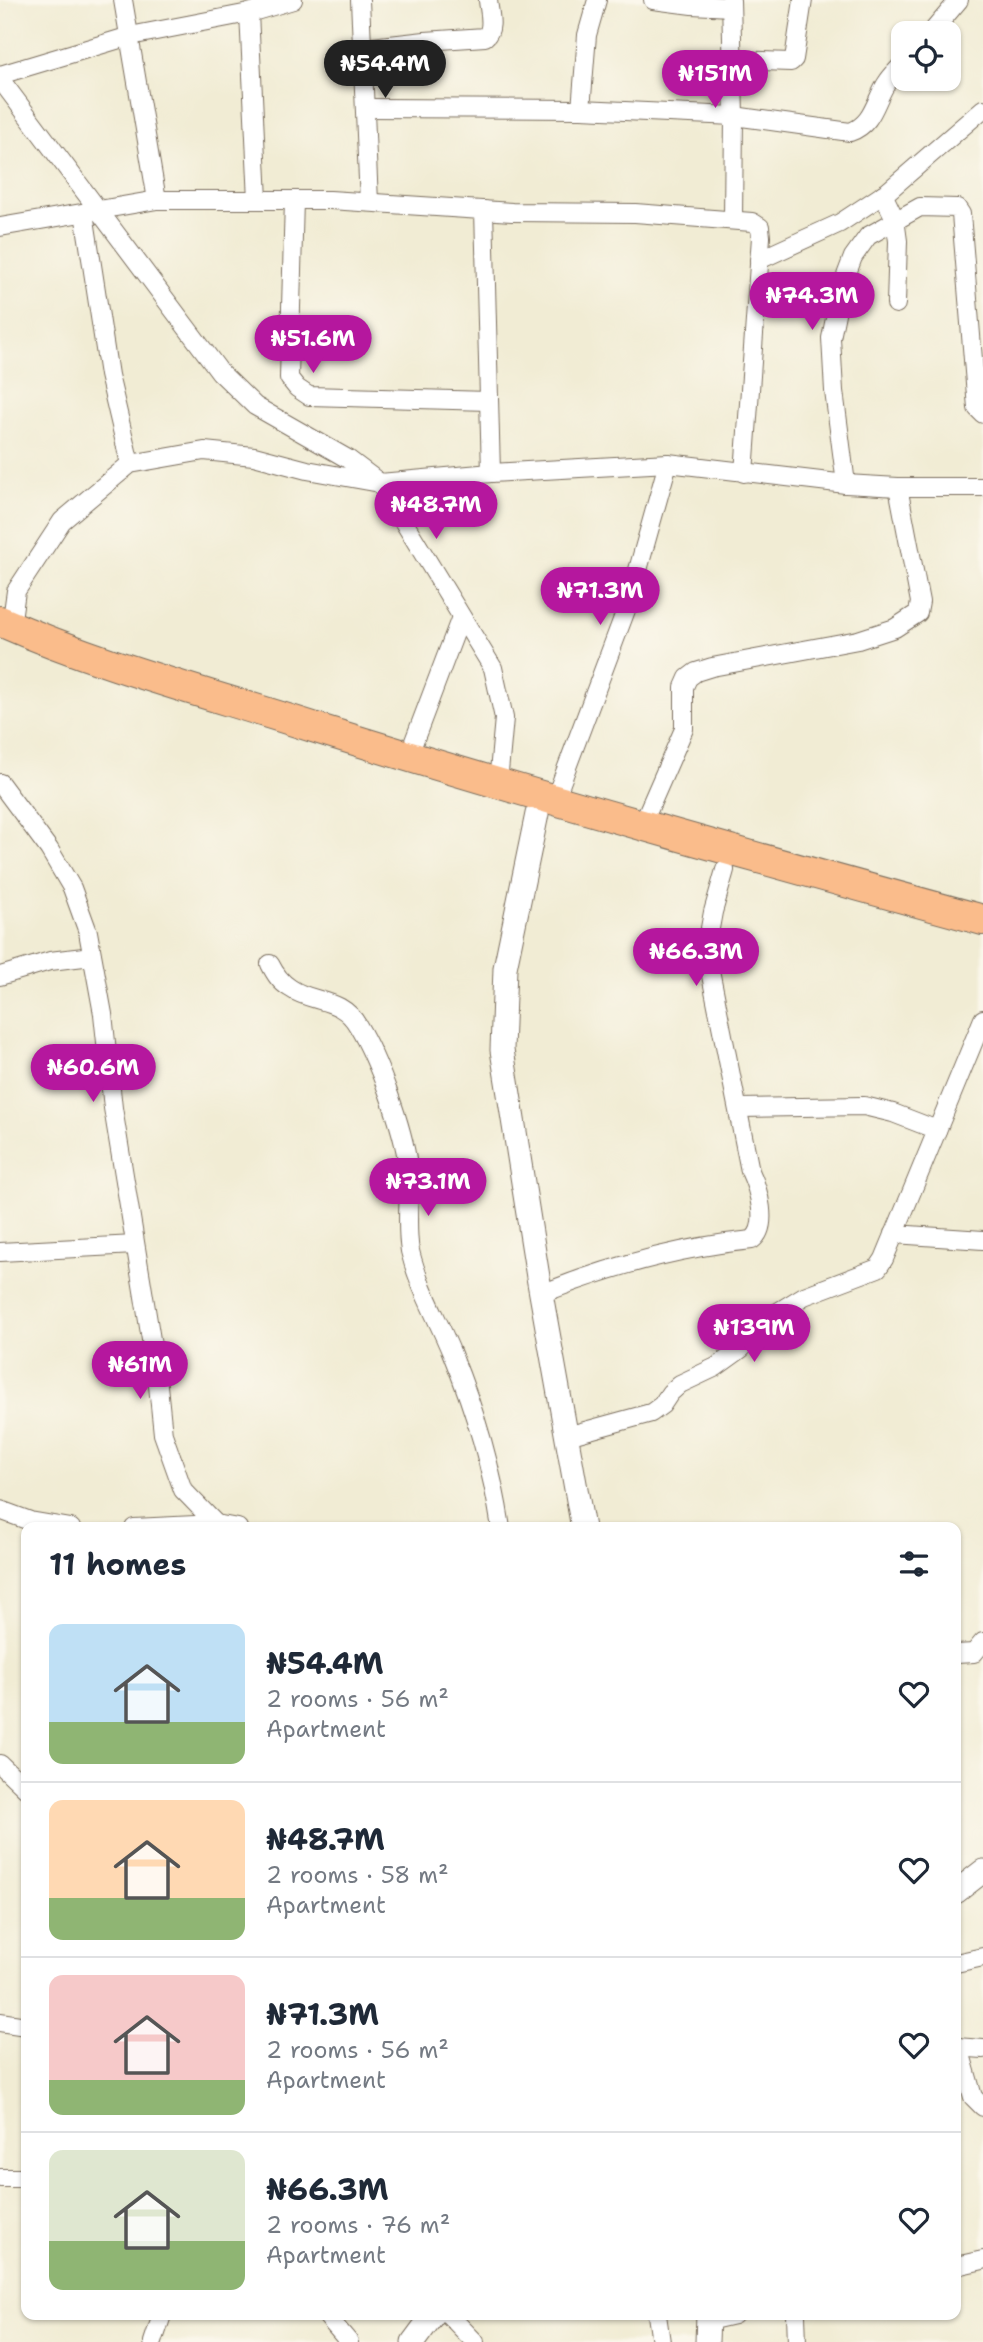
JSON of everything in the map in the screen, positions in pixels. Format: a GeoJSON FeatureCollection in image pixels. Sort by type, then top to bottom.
{"type":"FeatureCollection","features":[{"type":"Feature","properties":{"kind":"highway"},"geometry":{"type":"LineString","coordinates":[[4,629],[139,683],[546,806],[642,825],[983,920]]}},
{"type":"Feature","properties":{"kind":"highway"},"geometry":{"type":"LineString","coordinates":[[139,683],[498,783],[546,806],[637,842],[724,870],[983,939]]}},
{"type":"Feature","properties":{"kind":"street"},"geometry":{"type":"LineString","coordinates":[[123,0],[157,200]]}},
{"type":"Feature","properties":{"kind":"street"},"geometry":{"type":"LineString","coordinates":[[293,0],[249,13],[130,36],[0,77],[91,212],[220,372],[256,406],[348,460],[380,483],[493,668],[504,718],[498,783]]}},
{"type":"Feature","properties":{"kind":"street"},"geometry":{"type":"LineString","coordinates":[[360,0],[369,202]]}},
{"type":"Feature","properties":{"kind":"street"},"geometry":{"type":"LineString","coordinates":[[363,48],[485,37],[491,28],[488,0]]}},
{"type":"Feature","properties":{"kind":"street"},"geometry":{"type":"LineString","coordinates":[[581,109],[587,35],[597,0]]}},
{"type":"Feature","properties":{"kind":"street"},"geometry":{"type":"LineString","coordinates":[[653,0],[692,5],[731,4],[733,219]]}},
{"type":"Feature","properties":{"kind":"street"},"geometry":{"type":"LineString","coordinates":[[732,60],[792,62],[803,0]]}},
{"type":"Feature","properties":{"kind":"street"},"geometry":{"type":"LineString","coordinates":[[941,21],[959,0]]}},
{"type":"Feature","properties":{"kind":"street"},"geometry":{"type":"LineString","coordinates":[[249,13],[258,200]]}},
{"type":"Feature","properties":{"kind":"street"},"geometry":{"type":"LineString","coordinates":[[366,107],[581,109],[734,116],[850,132],[860,129],[868,120],[891,77]]}},
{"type":"Feature","properties":{"kind":"street"},"geometry":{"type":"LineString","coordinates":[[760,260],[840,223],[883,194],[983,109]]}},
{"type":"Feature","properties":{"kind":"street"},"geometry":{"type":"LineString","coordinates":[[883,194],[895,219],[898,241],[896,304]]}},
{"type":"Feature","properties":{"kind":"street"},"geometry":{"type":"LineString","coordinates":[[0,227],[157,200],[369,202],[484,210],[635,213],[752,222],[760,228],[760,260],[744,473]]}},
{"type":"Feature","properties":{"kind":"street"},"geometry":{"type":"LineString","coordinates":[[294,200],[289,378],[297,388],[309,396],[489,401]]}},
{"type":"Feature","properties":{"kind":"street"},"geometry":{"type":"LineString","coordinates":[[846,484],[834,391],[831,338],[841,289],[853,257],[868,236],[920,206],[947,206],[960,210],[977,408],[983,414]]}},
{"type":"Feature","properties":{"kind":"street"},"geometry":{"type":"LineString","coordinates":[[484,210],[491,473]]}},
{"type":"Feature","properties":{"kind":"street"},"geometry":{"type":"LineString","coordinates":[[91,212],[109,375],[130,464]]}},
{"type":"Feature","properties":{"kind":"street"},"geometry":{"type":"LineString","coordinates":[[4,629],[16,591],[61,521],[130,464],[204,451],[254,456],[307,470],[380,483],[491,473],[668,463],[846,484],[983,487]]}},
{"type":"Feature","properties":{"kind":"street"},"geometry":{"type":"LineString","coordinates":[[582,1522],[541,1294],[502,1050],[505,968],[546,806],[629,602],[668,463]]}},
{"type":"Feature","properties":{"kind":"street"},"geometry":{"type":"LineString","coordinates":[[642,825],[684,729],[684,687],[688,678],[696,672],[712,667],[858,640],[895,628],[918,612],[920,602],[898,487]]}},
{"type":"Feature","properties":{"kind":"street"},"geometry":{"type":"LineString","coordinates":[[408,757],[461,617]]}},
{"type":"Feature","properties":{"kind":"street"},"geometry":{"type":"LineString","coordinates":[[0,783],[49,849],[72,888],[88,932],[103,1014],[113,1108],[155,1363],[163,1434],[183,1490],[214,1522]]}},
{"type":"Feature","properties":{"kind":"street"},"geometry":{"type":"LineString","coordinates":[[541,1294],[625,1264],[700,1246],[752,1240],[758,1236],[761,1228],[760,1200],[750,1171],[706,950],[724,870]]}},
{"type":"Feature","properties":{"kind":"street"},"geometry":{"type":"LineString","coordinates":[[0,976],[50,961],[92,956]]}},
{"type":"Feature","properties":{"kind":"street"},"geometry":{"type":"LineString","coordinates":[[270,964],[277,977],[292,990],[338,1005],[357,1023],[379,1070],[408,1165],[410,1248],[424,1295],[473,1408],[495,1486],[500,1522]]}},
{"type":"Feature","properties":{"kind":"street"},"geometry":{"type":"LineString","coordinates":[[568,1436],[651,1413],[662,1405],[680,1384],[716,1367],[741,1349],[773,1315],[804,1296],[878,1268],[983,1019]]}},
{"type":"Feature","properties":{"kind":"street"},"geometry":{"type":"LineString","coordinates":[[739,1108],[864,1106],[893,1112],[937,1130]]}},
{"type":"Feature","properties":{"kind":"street"},"geometry":{"type":"LineString","coordinates":[[894,1234],[983,1240]]}},
{"type":"Feature","properties":{"kind":"street"},"geometry":{"type":"LineString","coordinates":[[0,1252],[135,1245]]}},
{"type":"Feature","properties":{"kind":"street"},"geometry":{"type":"LineString","coordinates":[[0,1510],[36,1522]]}},
{"type":"Feature","properties":{"kind":"street"},"geometry":{"type":"LineString","coordinates":[[961,1654],[974,1653],[983,1642]]}},
{"type":"Feature","properties":{"kind":"street"},"geometry":{"type":"LineString","coordinates":[[0,1764],[21,1784]]}},
{"type":"Feature","properties":{"kind":"street"},"geometry":{"type":"LineString","coordinates":[[961,1888],[983,1871]]}},
{"type":"Feature","properties":{"kind":"street"},"geometry":{"type":"LineString","coordinates":[[961,1962],[983,1957]]}},
{"type":"Feature","properties":{"kind":"street"},"geometry":{"type":"LineString","coordinates":[[0,2022],[21,2025]]}},
{"type":"Feature","properties":{"kind":"street"},"geometry":{"type":"LineString","coordinates":[[961,2047],[983,2049]]}},
{"type":"Feature","properties":{"kind":"street"},"geometry":{"type":"LineString","coordinates":[[961,2060],[973,2097],[983,2106]]}},
{"type":"Feature","properties":{"kind":"street"},"geometry":{"type":"LineString","coordinates":[[0,2178],[21,2178]]}},
{"type":"Feature","properties":{"kind":"street"},"geometry":{"type":"LineString","coordinates":[[961,2265],[983,2260]]}},
{"type":"Feature","properties":{"kind":"street"},"geometry":{"type":"LineString","coordinates":[[153,2342],[160,2320]]}},
{"type":"Feature","properties":{"kind":"street"},"geometry":{"type":"LineString","coordinates":[[330,2320],[349,2342]]}},
{"type":"Feature","properties":{"kind":"street"},"geometry":{"type":"LineString","coordinates":[[413,2342],[429,2320]]}},
{"type":"Feature","properties":{"kind":"street"},"geometry":{"type":"LineString","coordinates":[[454,2320],[475,2342]]}},
{"type":"Feature","properties":{"kind":"street"},"geometry":{"type":"LineString","coordinates":[[658,2320],[661,2342]]}},
{"type":"Feature","properties":{"kind":"street"},"geometry":{"type":"LineString","coordinates":[[796,2320],[797,2342]]}}]}
